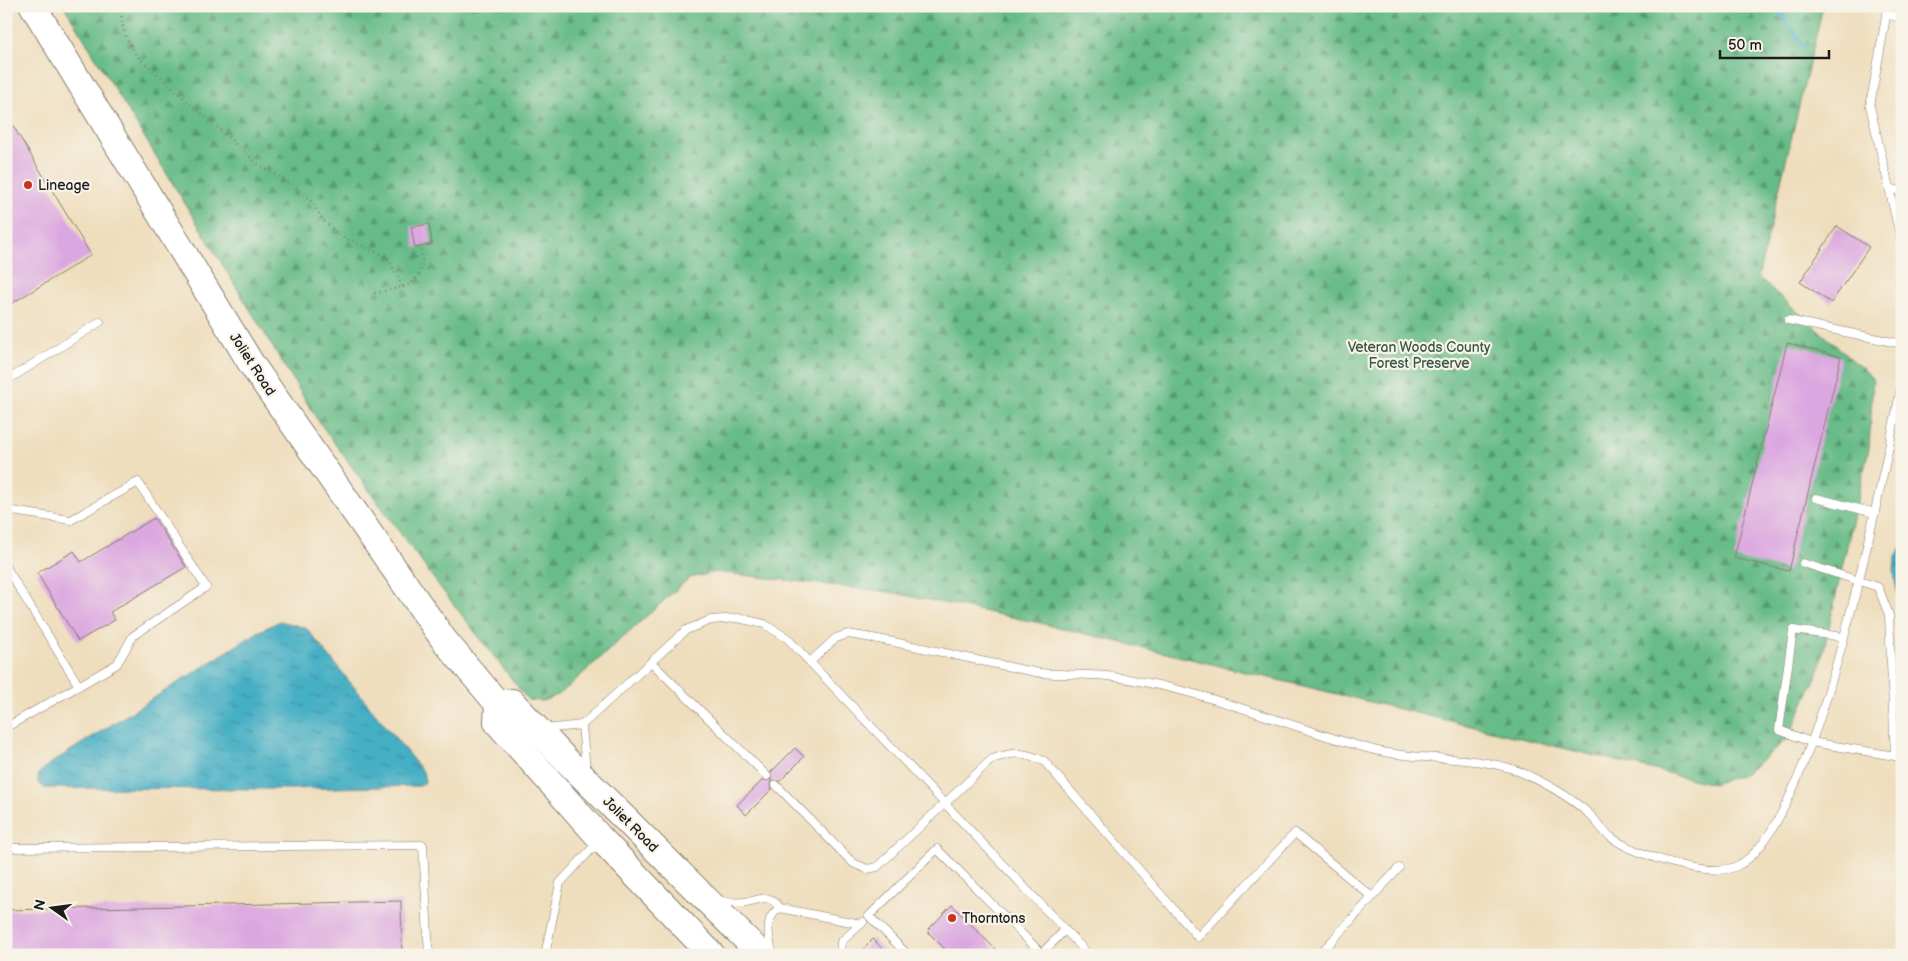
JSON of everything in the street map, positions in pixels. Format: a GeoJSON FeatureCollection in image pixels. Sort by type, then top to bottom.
{"type":"FeatureCollection","features":[{"type":"Feature","properties":{"kind":"main road","name":"Joliet Road"},"geometry":{"type":"LineString","coordinates":[[33,6],[252,365],[444,640],[498,704],[512,702],[587,781],[762,955]]}},
{"type":"Feature","properties":{"kind":"main road"},"geometry":{"type":"LineString","coordinates":[[498,704],[497,722],[601,839],[712,955]]}},
{"type":"Feature","properties":{"kind":"lane"},"geometry":{"type":"LineString","coordinates":[[1902,18],[1887,10],[1870,106],[1891,189],[1902,244]]}},
{"type":"Feature","properties":{"kind":"lane"},"geometry":{"type":"LineString","coordinates":[[1891,189],[1902,191]]}},
{"type":"Feature","properties":{"kind":"lane"},"geometry":{"type":"LineString","coordinates":[[1788,320],[1902,344]]}},
{"type":"Feature","properties":{"kind":"lane"},"geometry":{"type":"LineString","coordinates":[[6,381],[100,322]]}},
{"type":"Feature","properties":{"kind":"lane"},"geometry":{"type":"LineString","coordinates":[[810,662],[836,638],[848,634],[1040,673],[1108,676],[1178,690],[1376,750],[1418,757],[1463,760],[1514,770],[1546,784],[1586,811],[1612,838],[1646,854],[1680,866],[1712,869],[1736,867],[1757,852],[1778,822],[1802,768],[1811,742],[1859,579],[1902,383]]}},
{"type":"Feature","properties":{"kind":"lane"},"geometry":{"type":"LineString","coordinates":[[6,510],[71,520],[138,482],[206,587],[133,636],[117,664],[12,724],[6,724]]}},
{"type":"Feature","properties":{"kind":"lane"},"geometry":{"type":"LineString","coordinates":[[1816,498],[1875,512]]}},
{"type":"Feature","properties":{"kind":"lane"},"geometry":{"type":"LineString","coordinates":[[1803,563],[1859,579],[1878,587],[1889,615],[1898,758],[1811,742],[1779,730],[1794,630],[1843,637]]}},
{"type":"Feature","properties":{"kind":"lane"},"geometry":{"type":"LineString","coordinates":[[6,567],[78,686]]}},
{"type":"Feature","properties":{"kind":"lane"},"geometry":{"type":"LineString","coordinates":[[537,729],[582,725],[686,630],[711,620],[738,618],[764,624],[787,638],[1089,955]]}},
{"type":"Feature","properties":{"kind":"lane"},"geometry":{"type":"LineString","coordinates":[[651,662],[767,776]]}},
{"type":"Feature","properties":{"kind":"lane"},"geometry":{"type":"LineString","coordinates":[[582,725],[587,781]]}},
{"type":"Feature","properties":{"kind":"lane"},"geometry":{"type":"LineString","coordinates":[[776,785],[853,863],[867,869],[877,867],[992,759],[1012,752],[1029,754],[1044,761],[1198,937],[1295,834],[1372,897]]}},
{"type":"Feature","properties":{"kind":"lane"},"geometry":{"type":"LineString","coordinates":[[545,955],[560,883],[601,839]]}},
{"type":"Feature","properties":{"kind":"lane"},"geometry":{"type":"LineString","coordinates":[[6,848],[423,845],[429,955]]}},
{"type":"Feature","properties":{"kind":"lane"},"geometry":{"type":"LineString","coordinates":[[840,955],[841,942],[937,849],[1040,954],[1065,930]]}},
{"type":"Feature","properties":{"kind":"lane"},"geometry":{"type":"LineString","coordinates":[[1319,955],[1399,868]]}},
{"type":"Feature","properties":{"kind":"lane"},"geometry":{"type":"LineString","coordinates":[[704,897],[719,901],[746,902],[766,897],[773,900],[780,908],[861,924]]}},
{"type":"Feature","properties":{"kind":"lane"},"geometry":{"type":"LineString","coordinates":[[772,955],[768,927],[773,912],[780,908]]}},
{"type":"Feature","properties":{"kind":"lane"},"geometry":{"type":"LineString","coordinates":[[869,916],[908,955]]}},
{"type":"Feature","properties":{"kind":"path"},"geometry":{"type":"LineString","coordinates":[[122,6],[121,15],[126,38],[137,56],[259,165],[296,187],[312,202],[323,220],[340,236],[387,257],[403,286]]}},
{"type":"Feature","properties":{"kind":"path"},"geometry":{"type":"LineString","coordinates":[[372,294],[403,286],[417,280],[424,259],[420,247]]}},
{"type":"Feature","properties":{"kind":"green space","name":"Veteran Woods County Forest Preserve"},"geometry":{"type":"Polygon","coordinates":[[[64,6],[1823,6],[1758,277],[1873,378],[1869,448],[1819,671],[1788,738],[1746,773],[1713,784],[1040,623],[890,592],[716,572],[689,578],[560,694],[543,701],[528,700],[433,578],[317,419],[64,6]]]}},
{"type":"Feature","properties":{"kind":"water"},"geometry":{"type":"Polygon","coordinates":[[[1902,546],[1902,607],[1894,568],[1902,546]]]}},
{"type":"Feature","properties":{"kind":"water"},"geometry":{"type":"Polygon","coordinates":[[[280,621],[306,628],[423,772],[425,782],[420,786],[288,789],[45,788],[38,783],[38,774],[51,763],[258,632],[280,621]]]}},
{"type":"Feature","properties":{"kind":"building","name":"Lineage"},"geometry":{"type":"Polygon","coordinates":[[[6,114],[91,255],[6,307],[6,114]]]}},
{"type":"Feature","properties":{"kind":"building"},"geometry":{"type":"Polygon","coordinates":[[[429,224],[432,244],[415,248],[411,227],[429,224]]]}},
{"type":"Feature","properties":{"kind":"building"},"geometry":{"type":"Polygon","coordinates":[[[1837,226],[1869,247],[1831,303],[1800,282],[1837,226]]]}},
{"type":"Feature","properties":{"kind":"building"},"geometry":{"type":"Polygon","coordinates":[[[1787,343],[1841,357],[1789,571],[1734,558],[1787,343]]]}},
{"type":"Feature","properties":{"kind":"building"},"geometry":{"type":"Polygon","coordinates":[[[154,518],[186,567],[110,612],[115,620],[78,641],[37,573],[74,551],[81,562],[154,518]]]}},
{"type":"Feature","properties":{"kind":"building"},"geometry":{"type":"Polygon","coordinates":[[[795,748],[804,757],[780,781],[772,781],[772,789],[746,815],[737,805],[763,780],[771,780],[771,772],[795,748]]]}},
{"type":"Feature","properties":{"kind":"building"},"geometry":{"type":"Polygon","coordinates":[[[401,901],[402,955],[6,955],[6,910],[401,901]]]}},
{"type":"Feature","properties":{"kind":"building","name":"Thorntons"},"geometry":{"type":"Polygon","coordinates":[[[952,905],[1001,955],[951,955],[927,931],[952,905]]]}},
{"type":"Feature","properties":{"kind":"building"},"geometry":{"type":"Polygon","coordinates":[[[873,939],[888,955],[857,955],[873,939]]]}},
{"type":"Feature","properties":{"kind":"waterway"},"geometry":{"type":"LineString","coordinates":[[1776,6],[1805,48]]}},
{"type":"Feature","properties":{"kind":"place","name":"Lineage"},"geometry":{"type":"Point","coordinates":[28,185]}},
{"type":"Feature","properties":{"kind":"place","name":"Thorntons"},"geometry":{"type":"Point","coordinates":[952,918]}}]}
